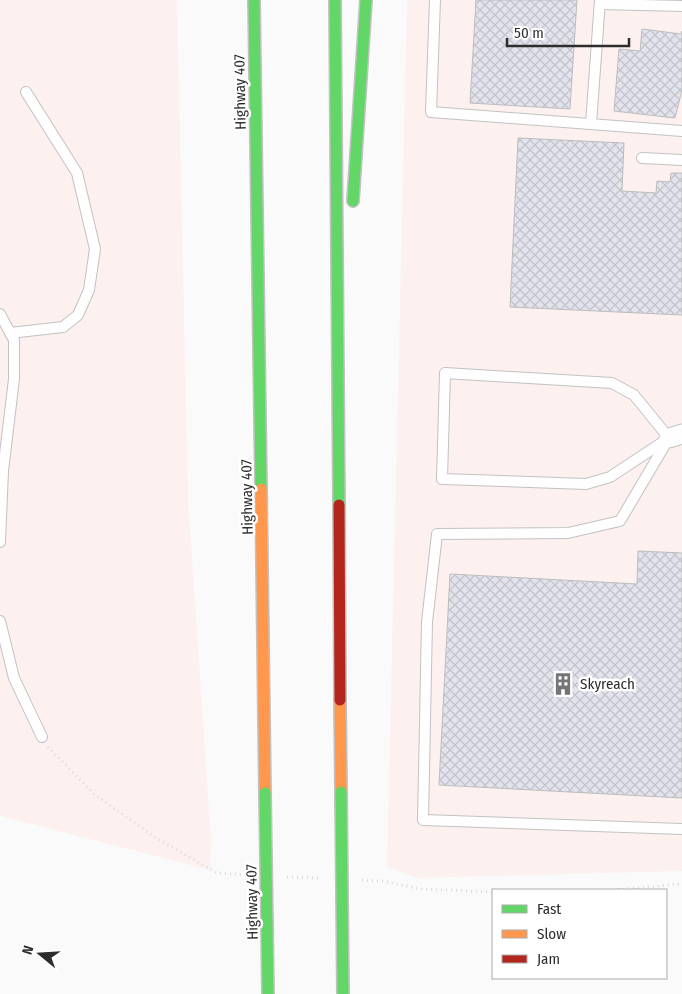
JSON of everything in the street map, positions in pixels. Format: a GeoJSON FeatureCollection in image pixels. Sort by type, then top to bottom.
{"type":"FeatureCollection","features":[{"type":"Feature","properties":{"kind":"highway"},"geometry":{"type":"LineString","coordinates":[[335,0],[343,994]]}},
{"type":"Feature","properties":{"kind":"highway"},"geometry":{"type":"LineString","coordinates":[[352,208],[366,0]]}},
{"type":"Feature","properties":{"kind":"highway","name":"Highway 407"},"geometry":{"type":"LineString","coordinates":[[254,1],[268,994]]}},
{"type":"Feature","properties":{"kind":"highway"},"geometry":{"type":"LineString","coordinates":[[337,396],[349,248]]}},
{"type":"Feature","properties":{"kind":"lane"},"geometry":{"type":"LineString","coordinates":[[435,0],[431,112],[682,131]]}},
{"type":"Feature","properties":{"kind":"lane"},"geometry":{"type":"LineString","coordinates":[[591,124],[600,2],[682,6]]}},
{"type":"Feature","properties":{"kind":"lane"},"geometry":{"type":"LineString","coordinates":[[10,333],[63,327],[78,315],[89,290],[95,249],[77,173],[26,92]]}},
{"type":"Feature","properties":{"kind":"lane"},"geometry":{"type":"LineString","coordinates":[[642,158],[682,160]]}},
{"type":"Feature","properties":{"kind":"lane"},"geometry":{"type":"LineString","coordinates":[[0,542],[3,471],[14,379],[14,340],[1,318]]}},
{"type":"Feature","properties":{"kind":"lane"},"geometry":{"type":"LineString","coordinates":[[445,373],[612,383],[634,394],[676,436],[610,477],[586,484],[442,479],[445,373]]}},
{"type":"Feature","properties":{"kind":"lane"},"geometry":{"type":"LineString","coordinates":[[676,436],[620,521],[568,533],[437,534],[427,622],[422,820],[682,829]]}},
{"type":"Feature","properties":{"kind":"lane"},"geometry":{"type":"LineString","coordinates":[[0,621],[14,678],[42,737]]}},
{"type":"Feature","properties":{"kind":"path"},"geometry":{"type":"LineString","coordinates":[[624,889],[682,884]]}},
{"type":"Feature","properties":{"kind":"shaded area"},"geometry":{"type":"Polygon","coordinates":[[[0,0],[177,0],[188,499],[211,839],[210,870],[0,816],[0,0]]]}},
{"type":"Feature","properties":{"kind":"shaded area"},"geometry":{"type":"Polygon","coordinates":[[[407,0],[682,0],[682,871],[418,878],[387,867],[407,0]]]}},
{"type":"Feature","properties":{"kind":"building"},"geometry":{"type":"Polygon","coordinates":[[[476,0],[577,0],[570,109],[470,103],[476,0]]]}},
{"type":"Feature","properties":{"kind":"building"},"geometry":{"type":"Polygon","coordinates":[[[642,29],[681,34],[682,31],[682,90],[675,118],[614,111],[619,49],[640,51],[642,29]]]}},
{"type":"Feature","properties":{"kind":"building"},"geometry":{"type":"Polygon","coordinates":[[[518,138],[624,143],[622,191],[656,193],[657,181],[670,182],[671,173],[682,173],[682,315],[510,307],[518,138]]]}},
{"type":"Feature","properties":{"kind":"building","name":"Skyreach"},"geometry":{"type":"Polygon","coordinates":[[[638,551],[682,553],[682,798],[439,785],[450,574],[637,584],[638,551]]]}},
{"type":"Feature","properties":{"kind":"traffic: fast"},"geometry":{"type":"LineString","coordinates":[[254,0],[261,489]]}},
{"type":"Feature","properties":{"kind":"traffic: fast"},"geometry":{"type":"LineString","coordinates":[[335,0],[339,505]]}},
{"type":"Feature","properties":{"kind":"traffic: fast"},"geometry":{"type":"LineString","coordinates":[[353,201],[366,0]]}},
{"type":"Feature","properties":{"kind":"traffic: fast"},"geometry":{"type":"LineString","coordinates":[[341,792],[343,994]]}},
{"type":"Feature","properties":{"kind":"traffic: fast"},"geometry":{"type":"LineString","coordinates":[[265,793],[268,994]]}},
{"type":"Feature","properties":{"kind":"traffic: slow"},"geometry":{"type":"LineString","coordinates":[[261,489],[265,793]]}},
{"type":"Feature","properties":{"kind":"traffic: slow"},"geometry":{"type":"LineString","coordinates":[[340,700],[341,792]]}},
{"type":"Feature","properties":{"kind":"traffic: jam"},"geometry":{"type":"LineString","coordinates":[[339,505],[340,700]]}},
{"type":"Feature","properties":{"kind":"place","name":"Skyreach"},"geometry":{"type":"Point","coordinates":[563,684]}}]}
